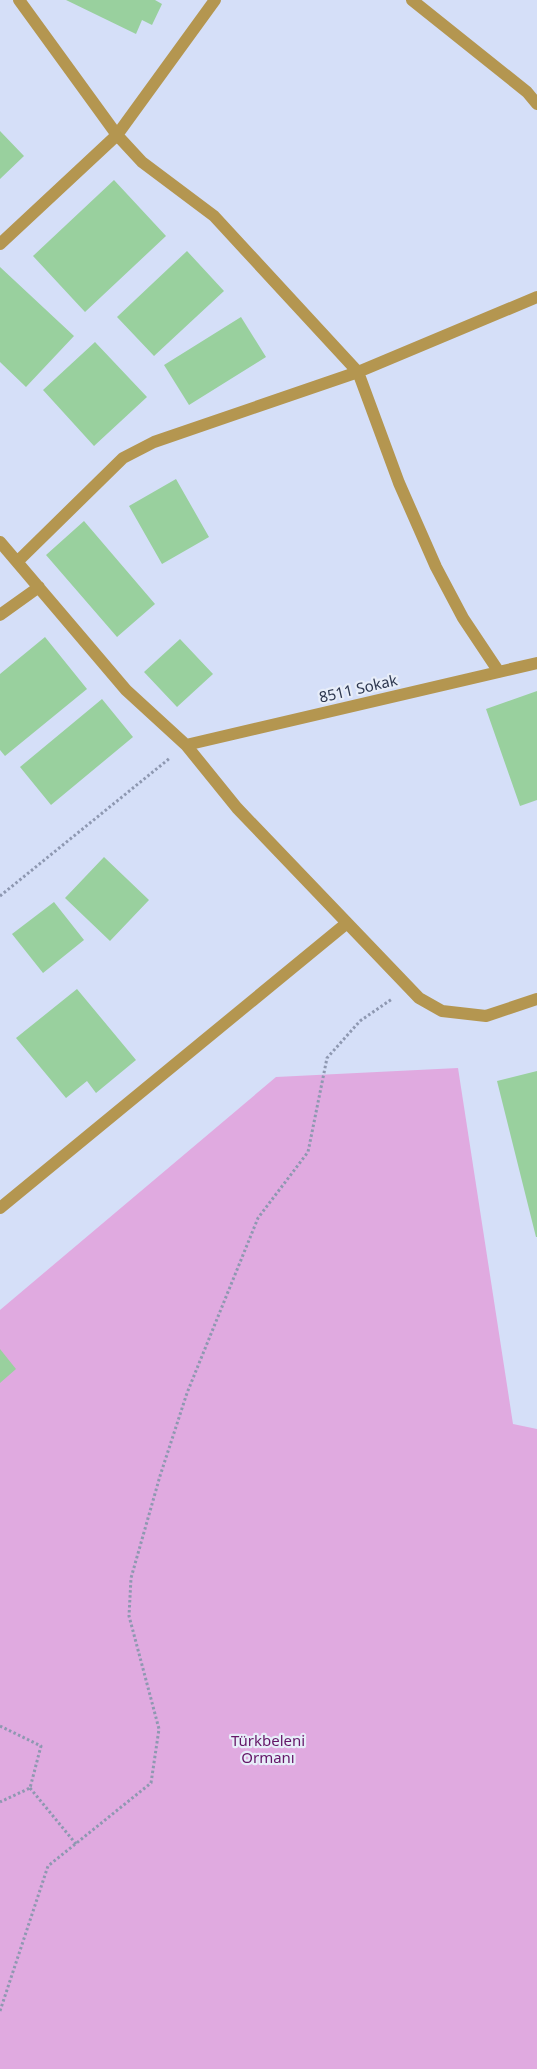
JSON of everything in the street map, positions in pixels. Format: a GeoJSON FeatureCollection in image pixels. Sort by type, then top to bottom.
{"type":"FeatureCollection","features":[{"type":"Feature","properties":{"kind":"street"},"geometry":{"type":"LineString","coordinates":[[19,0],[117,135],[142,162],[214,216],[358,372],[399,483],[436,567],[463,618],[499,672]]}},
{"type":"Feature","properties":{"kind":"street"},"geometry":{"type":"LineString","coordinates":[[0,244],[117,135],[215,0]]}},
{"type":"Feature","properties":{"kind":"street"},"geometry":{"type":"LineString","coordinates":[[412,0],[527,92],[537,104]]}},
{"type":"Feature","properties":{"kind":"street"},"geometry":{"type":"LineString","coordinates":[[17,562],[123,458],[154,442],[358,372],[537,298]]}},
{"type":"Feature","properties":{"kind":"street"},"geometry":{"type":"LineString","coordinates":[[0,542],[126,690],[186,745],[237,808],[419,998],[442,1011],[486,1016],[537,999]]}},
{"type":"Feature","properties":{"kind":"street"},"geometry":{"type":"LineString","coordinates":[[0,615],[39,587]]}},
{"type":"Feature","properties":{"kind":"street","name":"8511 Sokak"},"geometry":{"type":"LineString","coordinates":[[186,745],[537,663]]}},
{"type":"Feature","properties":{"kind":"street"},"geometry":{"type":"LineString","coordinates":[[0,1208],[347,923]]}},
{"type":"Feature","properties":{"kind":"path"},"geometry":{"type":"LineString","coordinates":[[0,896],[186,745]]}},
{"type":"Feature","properties":{"kind":"path"},"geometry":{"type":"LineString","coordinates":[[0,2012],[48,1866],[151,1783],[159,1729],[129,1616],[132,1578],[160,1476],[187,1393],[258,1218],[308,1152],[327,1058],[360,1021],[410,988]]}},
{"type":"Feature","properties":{"kind":"path"},"geometry":{"type":"LineString","coordinates":[[0,1726],[41,1746],[30,1788]]}},
{"type":"Feature","properties":{"kind":"path"},"geometry":{"type":"LineString","coordinates":[[30,1788],[76,1844]]}},
{"type":"Feature","properties":{"kind":"path"},"geometry":{"type":"LineString","coordinates":[[0,1802],[30,1788]]}},
{"type":"Feature","properties":{"kind":"green space","name":"Türkbeleni Ormanı"},"geometry":{"type":"Polygon","coordinates":[[[458,1068],[513,1424],[537,1429],[537,2069],[0,2069],[0,1310],[276,1077],[458,1068]]]}},
{"type":"Feature","properties":{"kind":"building"},"geometry":{"type":"Polygon","coordinates":[[[66,0],[155,0],[162,4],[152,25],[142,20],[136,34],[66,0]]]}},
{"type":"Feature","properties":{"kind":"building"},"geometry":{"type":"Polygon","coordinates":[[[0,131],[24,156],[0,179],[0,131]]]}},
{"type":"Feature","properties":{"kind":"building"},"geometry":{"type":"Polygon","coordinates":[[[114,180],[166,236],[85,312],[33,256],[114,180]]]}},
{"type":"Feature","properties":{"kind":"building"},"geometry":{"type":"Polygon","coordinates":[[[187,251],[224,291],[154,356],[117,317],[187,251]]]}},
{"type":"Feature","properties":{"kind":"building"},"geometry":{"type":"Polygon","coordinates":[[[0,267],[74,336],[26,387],[0,362],[0,267]]]}},
{"type":"Feature","properties":{"kind":"building"},"geometry":{"type":"Polygon","coordinates":[[[241,317],[266,357],[189,405],[164,365],[241,317]]]}},
{"type":"Feature","properties":{"kind":"building"},"geometry":{"type":"Polygon","coordinates":[[[95,342],[147,397],[94,446],[43,390],[95,342]]]}},
{"type":"Feature","properties":{"kind":"building"},"geometry":{"type":"Polygon","coordinates":[[[176,479],[209,537],[162,564],[129,506],[176,479]]]}},
{"type":"Feature","properties":{"kind":"building"},"geometry":{"type":"Polygon","coordinates":[[[84,521],[155,604],[117,637],[46,555],[84,521]]]}},
{"type":"Feature","properties":{"kind":"building"},"geometry":{"type":"Polygon","coordinates":[[[45,637],[87,689],[5,756],[0,750],[0,674],[45,637]]]}},
{"type":"Feature","properties":{"kind":"building"},"geometry":{"type":"Polygon","coordinates":[[[180,639],[213,674],[177,707],[144,672],[180,639]]]}},
{"type":"Feature","properties":{"kind":"building"},"geometry":{"type":"Polygon","coordinates":[[[537,691],[537,800],[520,806],[486,709],[537,691]]]}},
{"type":"Feature","properties":{"kind":"building"},"geometry":{"type":"Polygon","coordinates":[[[102,699],[133,737],[51,805],[20,767],[102,699]]]}},
{"type":"Feature","properties":{"kind":"building"},"geometry":{"type":"Polygon","coordinates":[[[104,857],[149,900],[110,941],[65,898],[104,857]]]}},
{"type":"Feature","properties":{"kind":"building"},"geometry":{"type":"Polygon","coordinates":[[[54,902],[84,940],[43,973],[12,934],[54,902]]]}},
{"type":"Feature","properties":{"kind":"building"},"geometry":{"type":"Polygon","coordinates":[[[77,989],[136,1060],[96,1093],[87,1081],[66,1098],[16,1038],[77,989]]]}},
{"type":"Feature","properties":{"kind":"building"},"geometry":{"type":"Polygon","coordinates":[[[537,1071],[537,1237],[536,1237],[497,1081],[537,1071]]]}},
{"type":"Feature","properties":{"kind":"building"},"geometry":{"type":"Polygon","coordinates":[[[0,1349],[16,1369],[0,1383],[0,1349]]]}}]}
